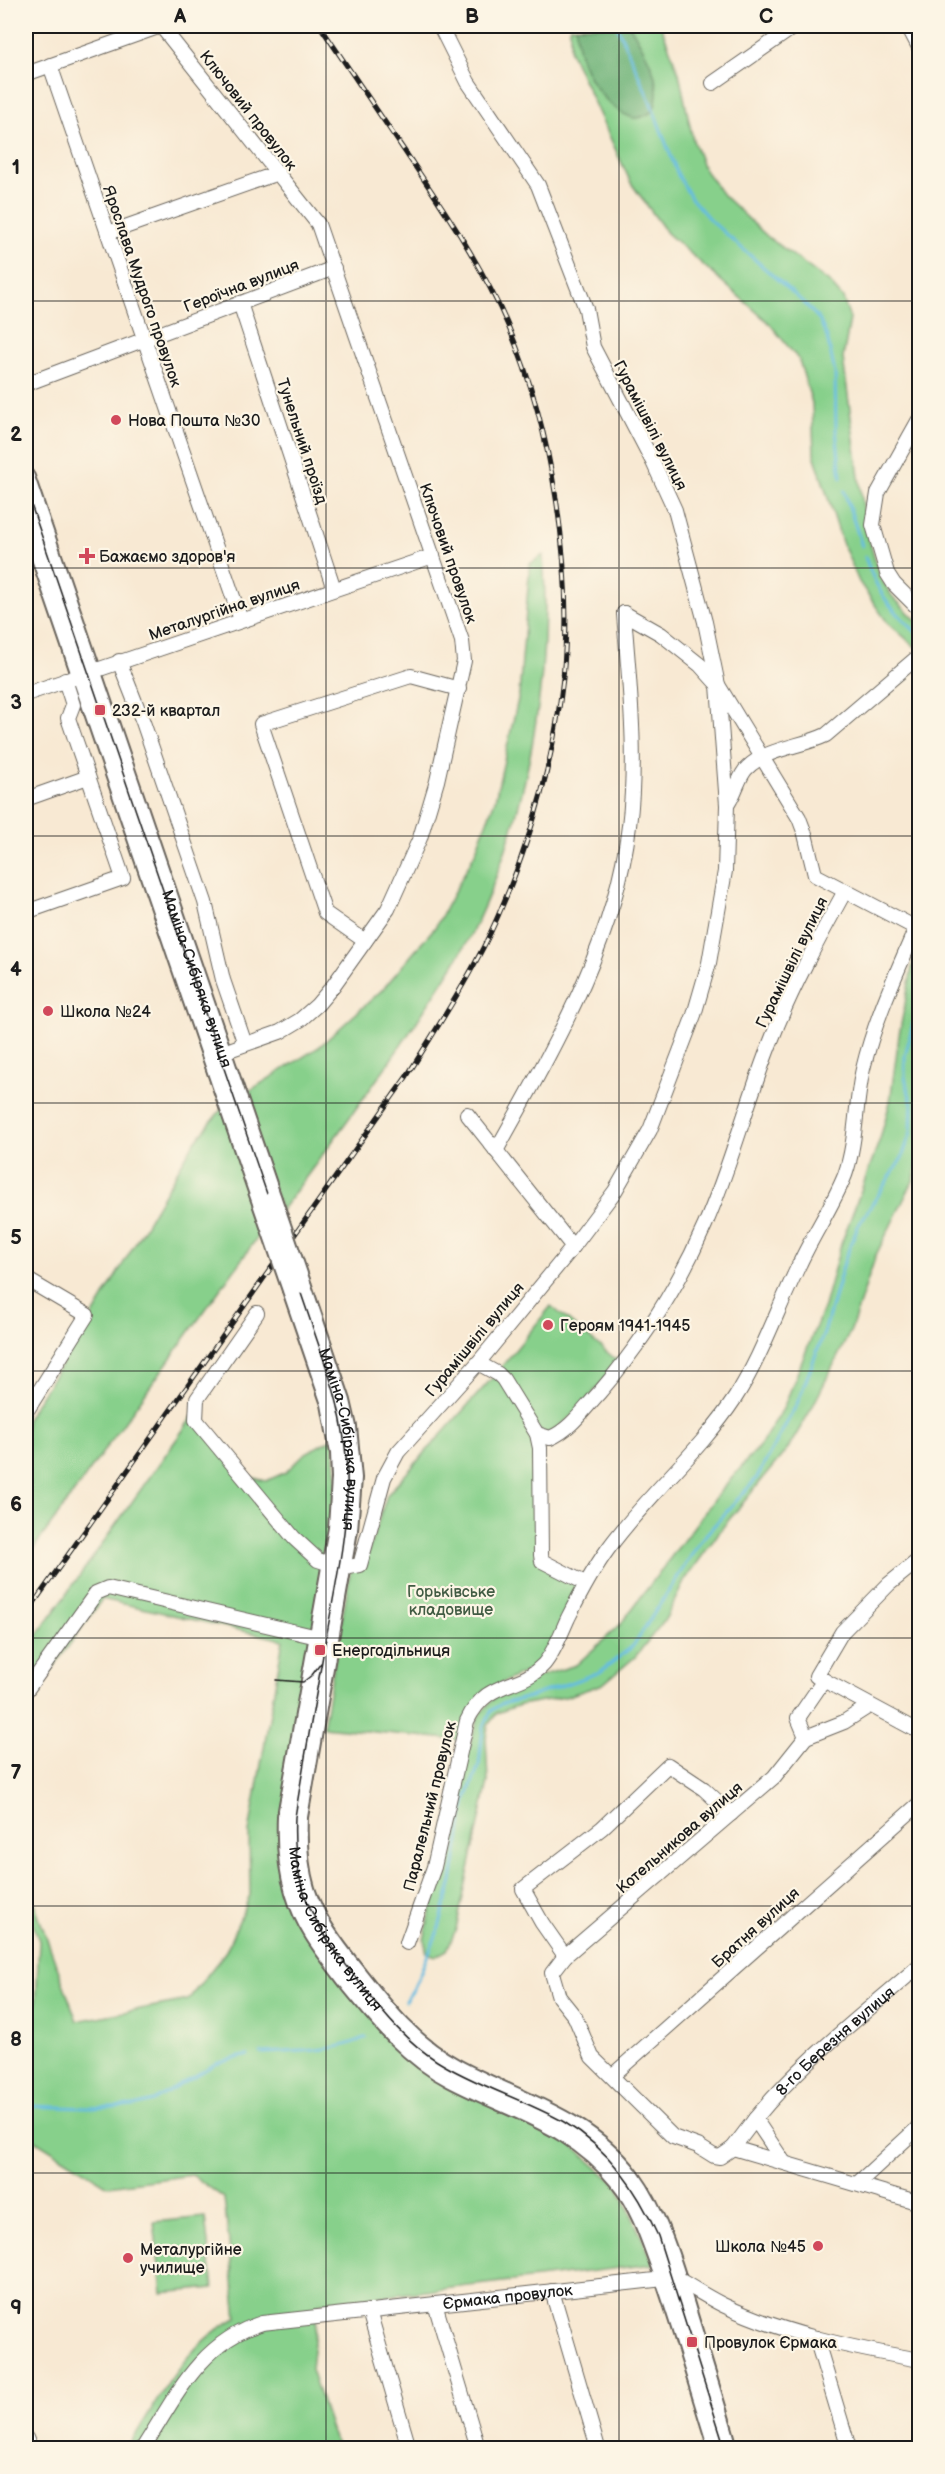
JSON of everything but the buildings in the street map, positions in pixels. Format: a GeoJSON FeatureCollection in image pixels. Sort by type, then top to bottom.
{"type":"FeatureCollection","features":[{"type":"Feature","properties":{"kind":"main road","name":"Маміна-Сибіряка вулиця"},"geometry":{"type":"LineString","coordinates":[[26,477],[79,676]]}},
{"type":"Feature","properties":{"kind":"main road","name":"Маміна-Сибіряка вулиця"},"geometry":{"type":"LineString","coordinates":[[26,517],[79,676],[217,1054],[297,1288],[337,1437],[340,1503],[337,1567],[324,1638],[299,1817],[300,1863],[306,1889],[321,1923],[387,2011],[419,2043],[458,2068],[566,2119],[609,2152],[631,2176],[648,2204],[671,2279]]}},
{"type":"Feature","properties":{"kind":"main road"},"geometry":{"type":"LineString","coordinates":[[671,2279],[717,2448]]}},
{"type":"Feature","properties":{"kind":"main road"},"geometry":{"type":"LineString","coordinates":[[671,2279],[729,2448]]}},
{"type":"Feature","properties":{"kind":"street"},"geometry":{"type":"LineString","coordinates":[[26,74],[161,26]]}},
{"type":"Feature","properties":{"kind":"street","name":"Ключовий провулок"},"geometry":{"type":"LineString","coordinates":[[161,26],[318,224],[462,641],[464,661],[437,781],[420,838],[388,909],[317,1005],[300,1020],[280,1032],[217,1054]]}},
{"type":"Feature","properties":{"kind":"street","name":"Гурамішвілі вулиця"},"geometry":{"type":"LineString","coordinates":[[337,1567],[360,1564],[384,1478],[398,1452],[478,1363],[573,1247],[615,1191],[639,1151],[650,1130],[687,1036],[710,963],[725,872],[727,805],[717,685],[705,622],[675,510],[593,347],[586,309],[538,185],[468,82],[440,26]]}},
{"type":"Feature","properties":{"kind":"street"},"geometry":{"type":"LineString","coordinates":[[713,84],[795,26]]}},
{"type":"Feature","properties":{"kind":"street"},"geometry":{"type":"LineString","coordinates":[[908,26],[920,48]]}},
{"type":"Feature","properties":{"kind":"street","name":"Ярослава Мудрого провулок"},"geometry":{"type":"LineString","coordinates":[[50,65],[241,620]]}},
{"type":"Feature","properties":{"kind":"street"},"geometry":{"type":"LineString","coordinates":[[108,233],[278,173]]}},
{"type":"Feature","properties":{"kind":"street","name":"Героїчна вулиця"},"geometry":{"type":"LineString","coordinates":[[26,384],[334,268]]}},
{"type":"Feature","properties":{"kind":"street","name":"Тунельний проїзд"},"geometry":{"type":"LineString","coordinates":[[240,303],[334,589]]}},
{"type":"Feature","properties":{"kind":"street"},"geometry":{"type":"LineString","coordinates":[[920,418],[878,494],[873,525],[887,573],[894,584],[920,610]]}},
{"type":"Feature","properties":{"kind":"street","name":"Металургійна вулиця"},"geometry":{"type":"LineString","coordinates":[[26,694],[433,556]]}},
{"type":"Feature","properties":{"kind":"street"},"geometry":{"type":"LineString","coordinates":[[496,1151],[576,1003],[619,883],[629,825],[633,733],[624,613],[684,650],[717,685]]}},
{"type":"Feature","properties":{"kind":"street","name":"Гурамішвілі вулиця"},"geometry":{"type":"LineString","coordinates":[[727,805],[745,769],[762,757],[826,735],[920,655]]}},
{"type":"Feature","properties":{"kind":"street"},"geometry":{"type":"LineString","coordinates":[[119,661],[205,902],[223,980],[245,1044]]}},
{"type":"Feature","properties":{"kind":"street"},"geometry":{"type":"LineString","coordinates":[[26,912],[123,878],[68,718],[79,676]]}},
{"type":"Feature","properties":{"kind":"street"},"geometry":{"type":"LineString","coordinates":[[365,941],[326,913],[261,723],[411,676],[459,689]]}},
{"type":"Feature","properties":{"kind":"street","name":"Гурамішвілі вулиця"},"geometry":{"type":"LineString","coordinates":[[585,1583],[632,1516],[714,1428],[752,1368],[799,1263],[845,1175],[861,1081],[872,1036],[918,927],[816,875],[799,818],[717,685]]}},
{"type":"Feature","properties":{"kind":"street"},"geometry":{"type":"LineString","coordinates":[[26,799],[88,777]]}},
{"type":"Feature","properties":{"kind":"street","name":"Гурамішвілі вулиця"},"geometry":{"type":"LineString","coordinates":[[537,1434],[550,1438],[561,1434],[585,1408],[638,1343],[682,1272],[706,1224],[784,1011],[814,946],[845,891]]}},
{"type":"Feature","properties":{"kind":"street"},"geometry":{"type":"LineString","coordinates":[[467,1114],[573,1247]]}},
{"type":"Feature","properties":{"kind":"street"},"geometry":{"type":"LineString","coordinates":[[26,1279],[87,1315],[30,1396],[26,1412]]}},
{"type":"Feature","properties":{"kind":"street"},"geometry":{"type":"LineString","coordinates":[[257,1313],[197,1399],[196,1420],[294,1538],[318,1560],[337,1567]]}},
{"type":"Feature","properties":{"kind":"street"},"geometry":{"type":"LineString","coordinates":[[478,1363],[503,1379],[537,1434],[540,1448],[541,1555],[547,1564],[585,1583]]}},
{"type":"Feature","properties":{"kind":"street"},"geometry":{"type":"LineString","coordinates":[[920,1559],[889,1584],[842,1632],[816,1676],[920,1732]]}},
{"type":"Feature","properties":{"kind":"street","name":"Паралельний провулок"},"geometry":{"type":"LineString","coordinates":[[407,1943],[434,1867],[467,1721],[475,1705],[486,1694],[534,1672],[544,1663],[585,1583]]}},
{"type":"Feature","properties":{"kind":"street"},"geometry":{"type":"LineString","coordinates":[[26,1691],[96,1593],[108,1588],[324,1638]]}},
{"type":"Feature","properties":{"kind":"street"},"geometry":{"type":"LineString","coordinates":[[806,1737],[798,1718],[824,1680]]}},
{"type":"Feature","properties":{"kind":"street","name":"Котельникова вулиця"},"geometry":{"type":"LineString","coordinates":[[565,1956],[774,1777],[806,1737],[844,1722],[869,1706]]}},
{"type":"Feature","properties":{"kind":"street"},"geometry":{"type":"LineString","coordinates":[[731,1814],[704,1790],[668,1765],[603,1828],[523,1888],[542,1923],[565,1956],[552,1973],[559,1997],[575,2018],[592,2056],[673,2137],[698,2146],[714,2156],[720,2157],[733,2148],[920,2203]]}},
{"type":"Feature","properties":{"kind":"street","name":"Братня вулиця"},"geometry":{"type":"LineString","coordinates":[[613,2076],[920,1803]]}},
{"type":"Feature","properties":{"kind":"street","name":"8-го Березня вулиця"},"geometry":{"type":"LineString","coordinates":[[733,2148],[769,2103],[808,2064],[920,1965]]}},
{"type":"Feature","properties":{"kind":"street"},"geometry":{"type":"LineString","coordinates":[[755,2119],[783,2162]]}},
{"type":"Feature","properties":{"kind":"street"},"geometry":{"type":"LineString","coordinates":[[856,2184],[920,2126]]}},
{"type":"Feature","properties":{"kind":"street"},"geometry":{"type":"LineString","coordinates":[[671,2279],[768,2324],[816,2338],[920,2360]]}},
{"type":"Feature","properties":{"kind":"street","name":"Єрмака провулок"},"geometry":{"type":"LineString","coordinates":[[143,2448],[201,2360],[235,2333],[262,2323],[671,2279]]}},
{"type":"Feature","properties":{"kind":"street"},"geometry":{"type":"LineString","coordinates":[[552,2291],[598,2448]]}},
{"type":"Feature","properties":{"kind":"street"},"geometry":{"type":"LineString","coordinates":[[435,2304],[478,2448]]}},
{"type":"Feature","properties":{"kind":"street"},"geometry":{"type":"LineString","coordinates":[[369,2311],[409,2448]]}},
{"type":"Feature","properties":{"kind":"street"},"geometry":{"type":"LineString","coordinates":[[816,2338],[849,2448]]}},
{"type":"Feature","properties":{"kind":"street"},"geometry":{"type":"LineString","coordinates":[[26,2438],[30,2448]]}},
{"type":"Feature","properties":{"kind":"green space"},"geometry":{"type":"Polygon","coordinates":[[[570,26],[661,26],[679,73],[693,140],[704,169],[723,195],[768,237],[829,282],[843,298],[850,319],[843,358],[866,529],[880,577],[892,596],[919,623],[919,650],[887,622],[859,582],[842,542],[814,454],[812,403],[799,360],[769,323],[667,233],[631,183],[570,51],[570,26]]]}},
{"type":"Feature","properties":{"kind":"green space"},"geometry":{"type":"Polygon","coordinates":[[[576,26],[630,26],[647,56],[655,78],[657,89],[653,111],[636,118],[627,116],[601,94],[582,62],[576,38],[576,26]]]}},
{"type":"Feature","properties":{"kind":"green space"},"geometry":{"type":"Polygon","coordinates":[[[543,555],[544,648],[540,695],[523,790],[495,880],[477,922],[440,986],[383,1071],[281,1211],[241,1096],[319,1047],[383,989],[436,926],[475,853],[495,800],[519,695],[530,564],[543,555]]]}},
{"type":"Feature","properties":{"kind":"green space"},"geometry":{"type":"Polygon","coordinates":[[[919,941],[919,1157],[914,1179],[876,1255],[851,1330],[812,1408],[789,1447],[723,1527],[685,1580],[666,1618],[635,1657],[603,1684],[565,1697],[520,1705],[497,1713],[488,1725],[486,1738],[488,1782],[456,1929],[447,1950],[436,1956],[427,1953],[424,1940],[460,1778],[479,1715],[495,1697],[537,1677],[576,1665],[620,1625],[719,1493],[761,1444],[783,1409],[824,1306],[840,1247],[880,1139],[890,1102],[899,1035],[919,941]]]}},
{"type":"Feature","properties":{"kind":"green space"},"geometry":{"type":"Polygon","coordinates":[[[224,1106],[265,1227],[26,1559],[26,1419],[92,1317],[193,1144],[224,1106]]]}},
{"type":"Feature","properties":{"kind":"green space","name":"Горьківське кладовище"},"geometry":{"type":"Polygon","coordinates":[[[551,1306],[619,1362],[576,1413],[549,1434],[538,1430],[537,1556],[581,1585],[549,1650],[532,1669],[484,1691],[459,1740],[323,1727],[351,1568],[367,1556],[387,1495],[494,1376],[551,1306]]]}},
{"type":"Feature","properties":{"kind":"green space"},"geometry":{"type":"Polygon","coordinates":[[[193,1416],[250,1477],[266,1481],[286,1472],[304,1454],[333,1438],[337,1478],[281,1835],[375,2021],[558,2133],[618,2186],[654,2264],[318,2304],[311,2369],[337,2448],[127,2448],[161,2393],[187,2358],[218,2329],[237,2318],[224,2198],[192,2175],[108,2186],[26,2136],[26,2004],[36,2004],[39,1941],[26,1904],[26,1882],[77,2021],[188,2000],[226,1951],[250,1895],[249,1832],[283,1640],[102,1599],[26,1706],[26,1651],[193,1416]]]}},
{"type":"Feature","properties":{"kind":"green space"},"geometry":{"type":"Polygon","coordinates":[[[205,2217],[213,2288],[162,2293],[154,2222],[205,2217]]]}},
{"type":"Feature","properties":{"kind":"waterway"},"geometry":{"type":"LineString","coordinates":[[617,26],[650,101],[678,175],[691,198],[710,220],[819,319],[827,337],[835,373],[836,430],[841,478]]}},
{"type":"Feature","properties":{"kind":"waterway"},"geometry":{"type":"LineString","coordinates":[[844,491],[862,546]]}},
{"type":"Feature","properties":{"kind":"waterway"},"geometry":{"type":"LineString","coordinates":[[865,557],[886,601],[920,636]]}},
{"type":"Feature","properties":{"kind":"waterway"},"geometry":{"type":"LineString","coordinates":[[405,2001],[413,1990],[438,1931],[452,1881],[466,1799],[479,1765],[483,1728],[491,1711],[501,1704],[530,1697],[600,1672],[633,1646],[702,1539],[756,1479],[797,1404],[824,1333],[845,1259],[858,1226],[902,1158],[911,1132],[912,1105],[905,1077],[905,1056],[913,1024],[920,1013]]}},
{"type":"Feature","properties":{"kind":"waterway"},"geometry":{"type":"LineString","coordinates":[[260,2053],[328,2049],[366,2037]]}},
{"type":"Feature","properties":{"kind":"waterway"},"geometry":{"type":"LineString","coordinates":[[26,2106],[88,2108],[134,2106],[153,2101],[215,2064],[248,2055]]}},
{"type":"Feature","properties":{"kind":"tram line"},"geometry":{"type":"LineString","coordinates":[[26,490],[330,1378],[339,1413],[345,1445],[347,1476],[344,1536],[295,1817],[295,1844],[303,1890],[311,1910],[333,1948],[380,2009],[416,2046],[452,2070],[564,2122],[595,2145],[631,2186],[658,2236],[725,2448]]}},
{"type":"Feature","properties":{"kind":"tram line"},"geometry":{"type":"LineString","coordinates":[[276,1680],[303,1682],[321,1663]]}},
{"type":"Feature","properties":{"kind":"railway"},"geometry":{"type":"LineString","coordinates":[[26,1614],[407,1076],[455,998],[489,937],[510,888],[540,799],[554,739],[563,678],[566,636],[562,546],[548,454],[524,368],[499,305],[464,241],[320,26]]}},
{"type":"Feature","properties":{"kind":"place","name":"Нова Пошта №30"},"geometry":{"type":"Point","coordinates":[116,420]}},
{"type":"Feature","properties":{"kind":"place","name":"Бажаємо здоров'я"},"geometry":{"type":"Point","coordinates":[87,556]}},
{"type":"Feature","properties":{"kind":"place","name":"232-й квартал"},"geometry":{"type":"Point","coordinates":[100,710]}},
{"type":"Feature","properties":{"kind":"place","name":"Школа №24"},"geometry":{"type":"Point","coordinates":[48,1011]}},
{"type":"Feature","properties":{"kind":"place","name":"Героям 1941-1945"},"geometry":{"type":"Point","coordinates":[548,1325]}},
{"type":"Feature","properties":{"kind":"place","name":"Енергодільниця"},"geometry":{"type":"Point","coordinates":[320,1650]}},
{"type":"Feature","properties":{"kind":"place","name":"Школа №45"},"geometry":{"type":"Point","coordinates":[818,2246]}},
{"type":"Feature","properties":{"kind":"place","name":"Металургійне училище"},"geometry":{"type":"Point","coordinates":[128,2258]}},
{"type":"Feature","properties":{"kind":"place","name":"Провулок Єрмака"},"geometry":{"type":"Point","coordinates":[692,2342]}}]}
